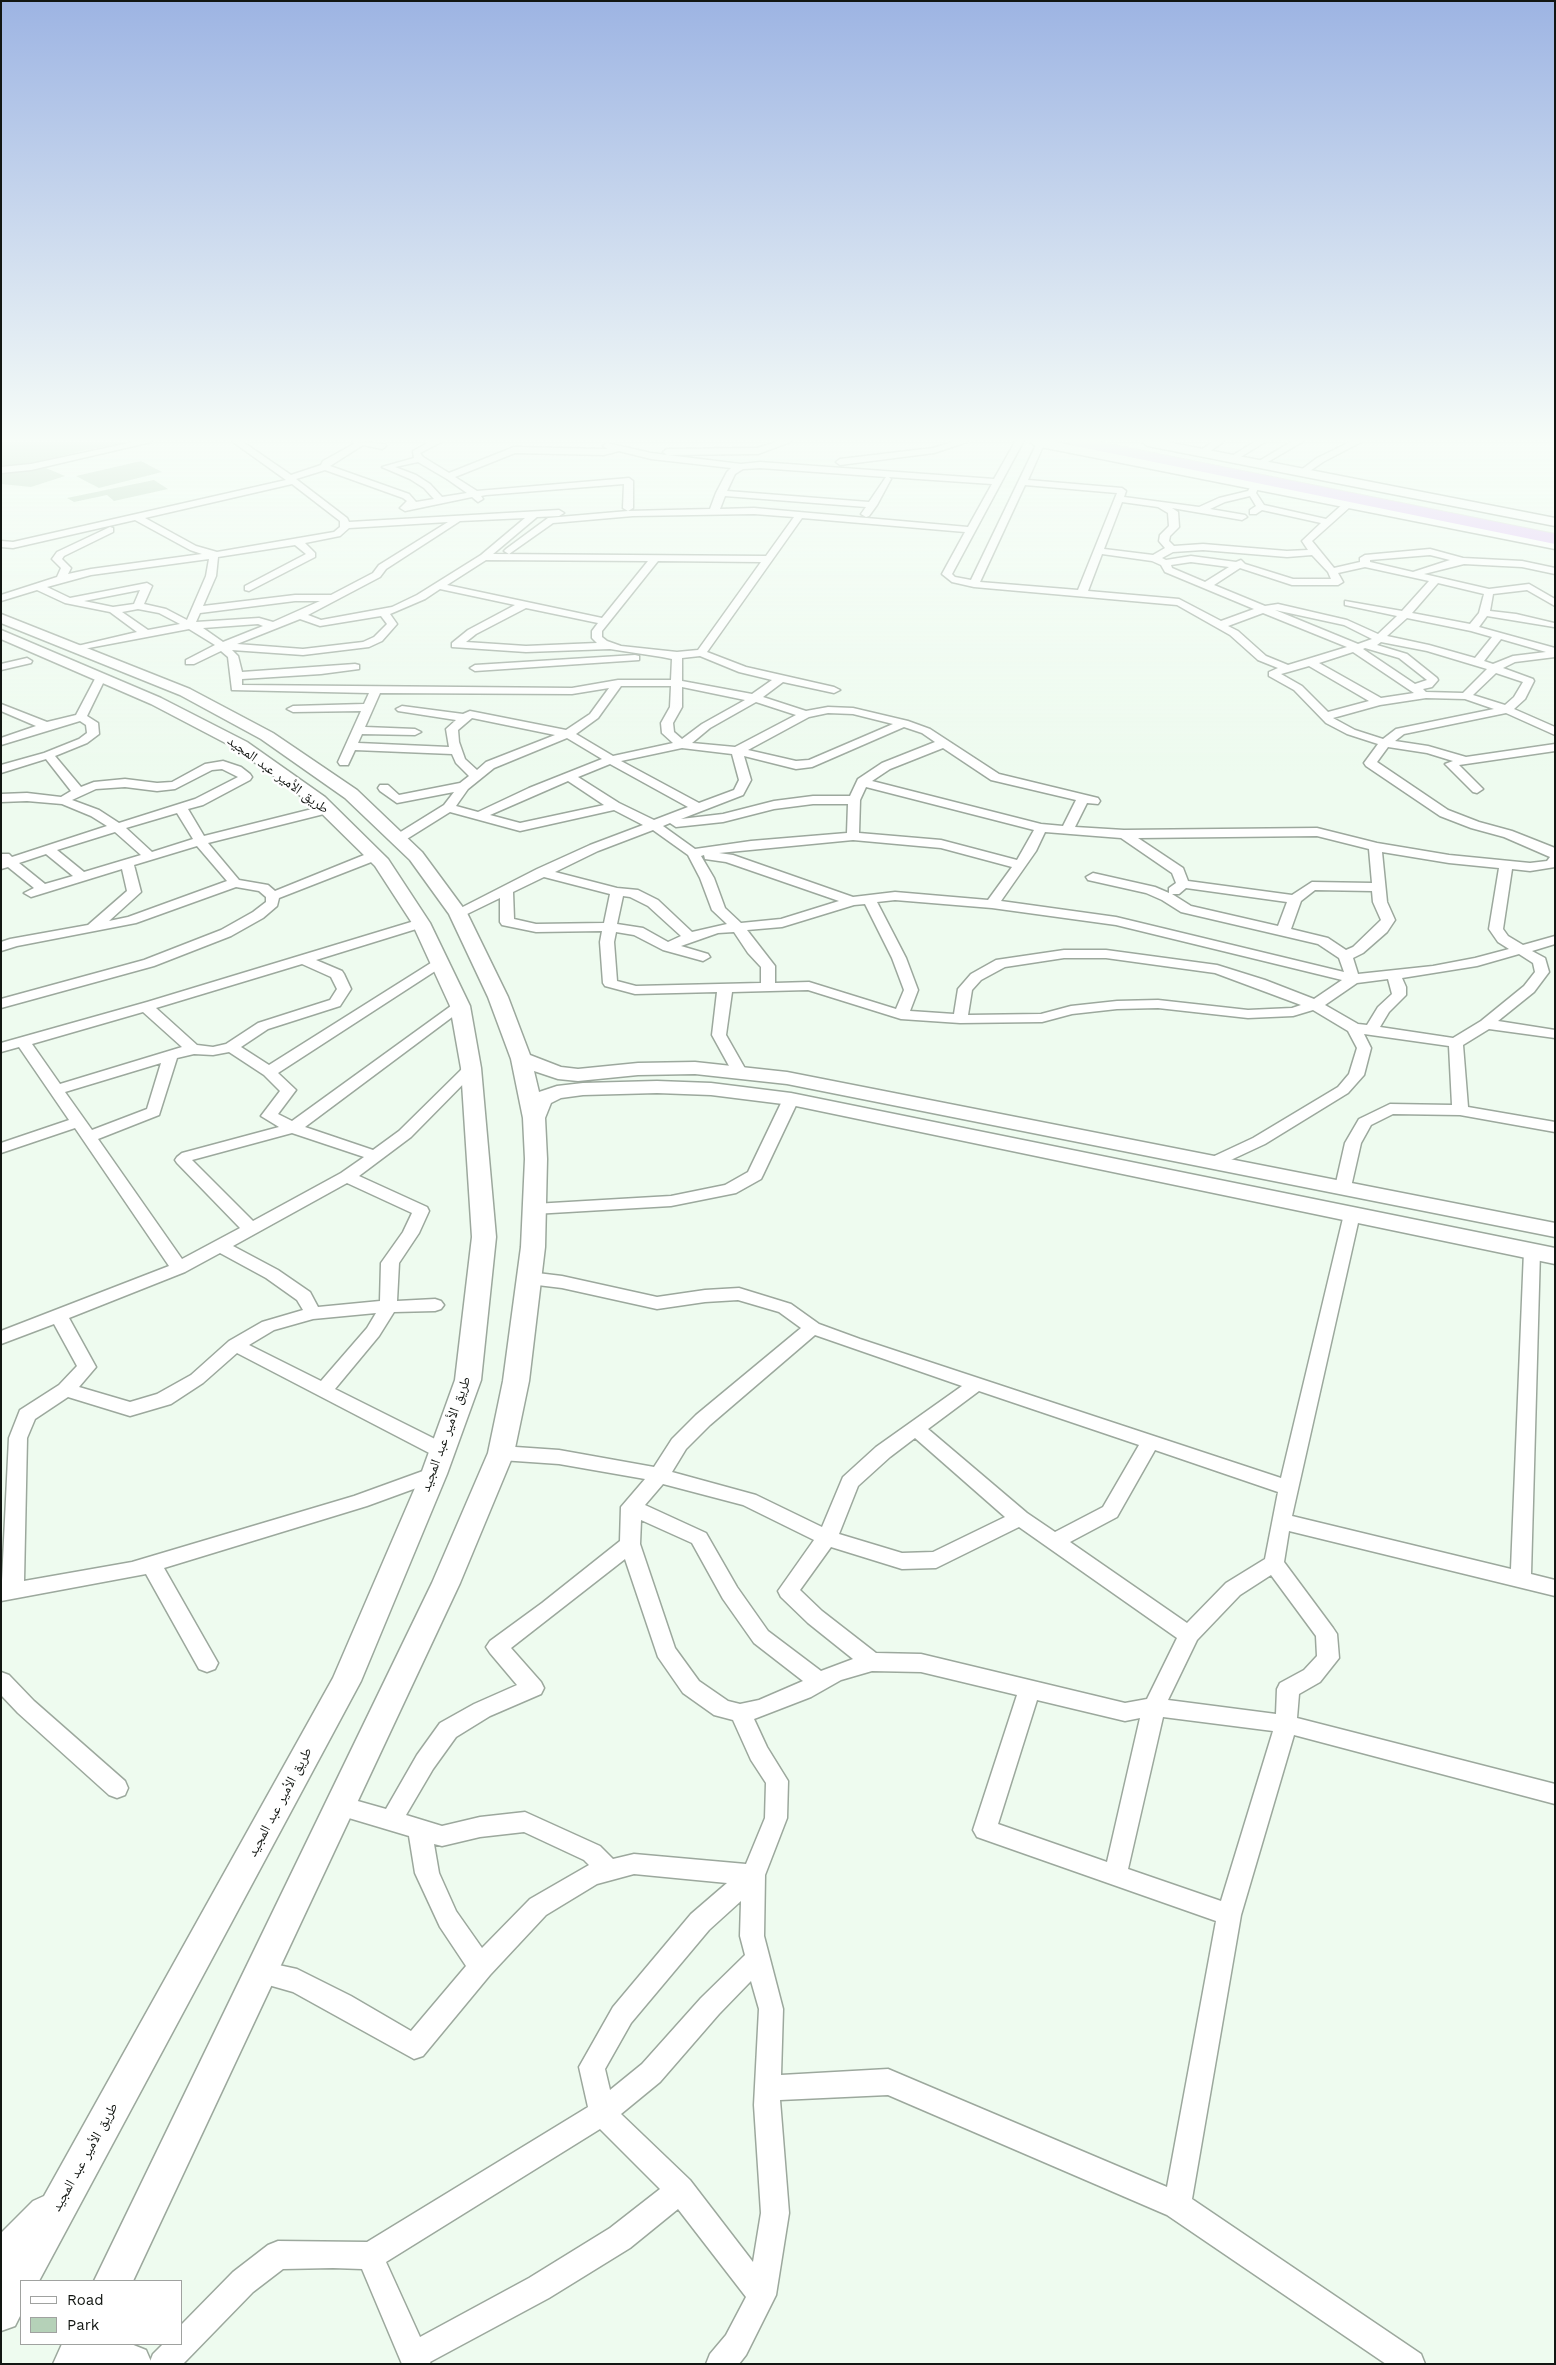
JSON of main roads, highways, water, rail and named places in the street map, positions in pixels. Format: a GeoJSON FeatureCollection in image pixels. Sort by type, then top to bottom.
{"type":"FeatureCollection","features":[{"type":"Feature","properties":{"kind":"main road","name":"طريق الأمير عبد المجيد"},"geometry":{"type":"LineString","coordinates":[[1,618],[185,692],[267,736],[351,794],[416,856],[458,913],[498,997],[521,1059],[534,1118],[536,1159],[529,1278],[516,1380],[501,1453],[446,1583],[113,2280]]}},
{"type":"Feature","properties":{"kind":"main road","name":"طريق الأمير عبد المجيد"},"geometry":{"type":"LineString","coordinates":[[1,634],[156,700],[241,745],[319,801],[382,863],[421,923],[460,1006],[471,1068],[484,1237],[468,1380],[438,1462],[346,1681],[1,2312]]}},
{"type":"Feature","properties":{"kind":"main road"},"geometry":{"type":"LineString","coordinates":[[521,1059],[558,1073],[578,1075],[638,1069],[695,1068],[787,1078],[1555,1230]]}},
{"type":"Feature","properties":{"kind":"main road"},"geometry":{"type":"LineString","coordinates":[[534,1118],[538,1104],[544,1098],[557,1092],[583,1089],[658,1087],[710,1089],[791,1099],[1555,1256]]}},
{"type":"Feature","properties":{"kind":"main road"},"geometry":{"type":"LineString","coordinates":[[1,2260],[65,2193]]}},
{"type":"Feature","properties":{"kind":"main road"},"geometry":{"type":"LineString","coordinates":[[80,2351],[132,2364]]}}]}
